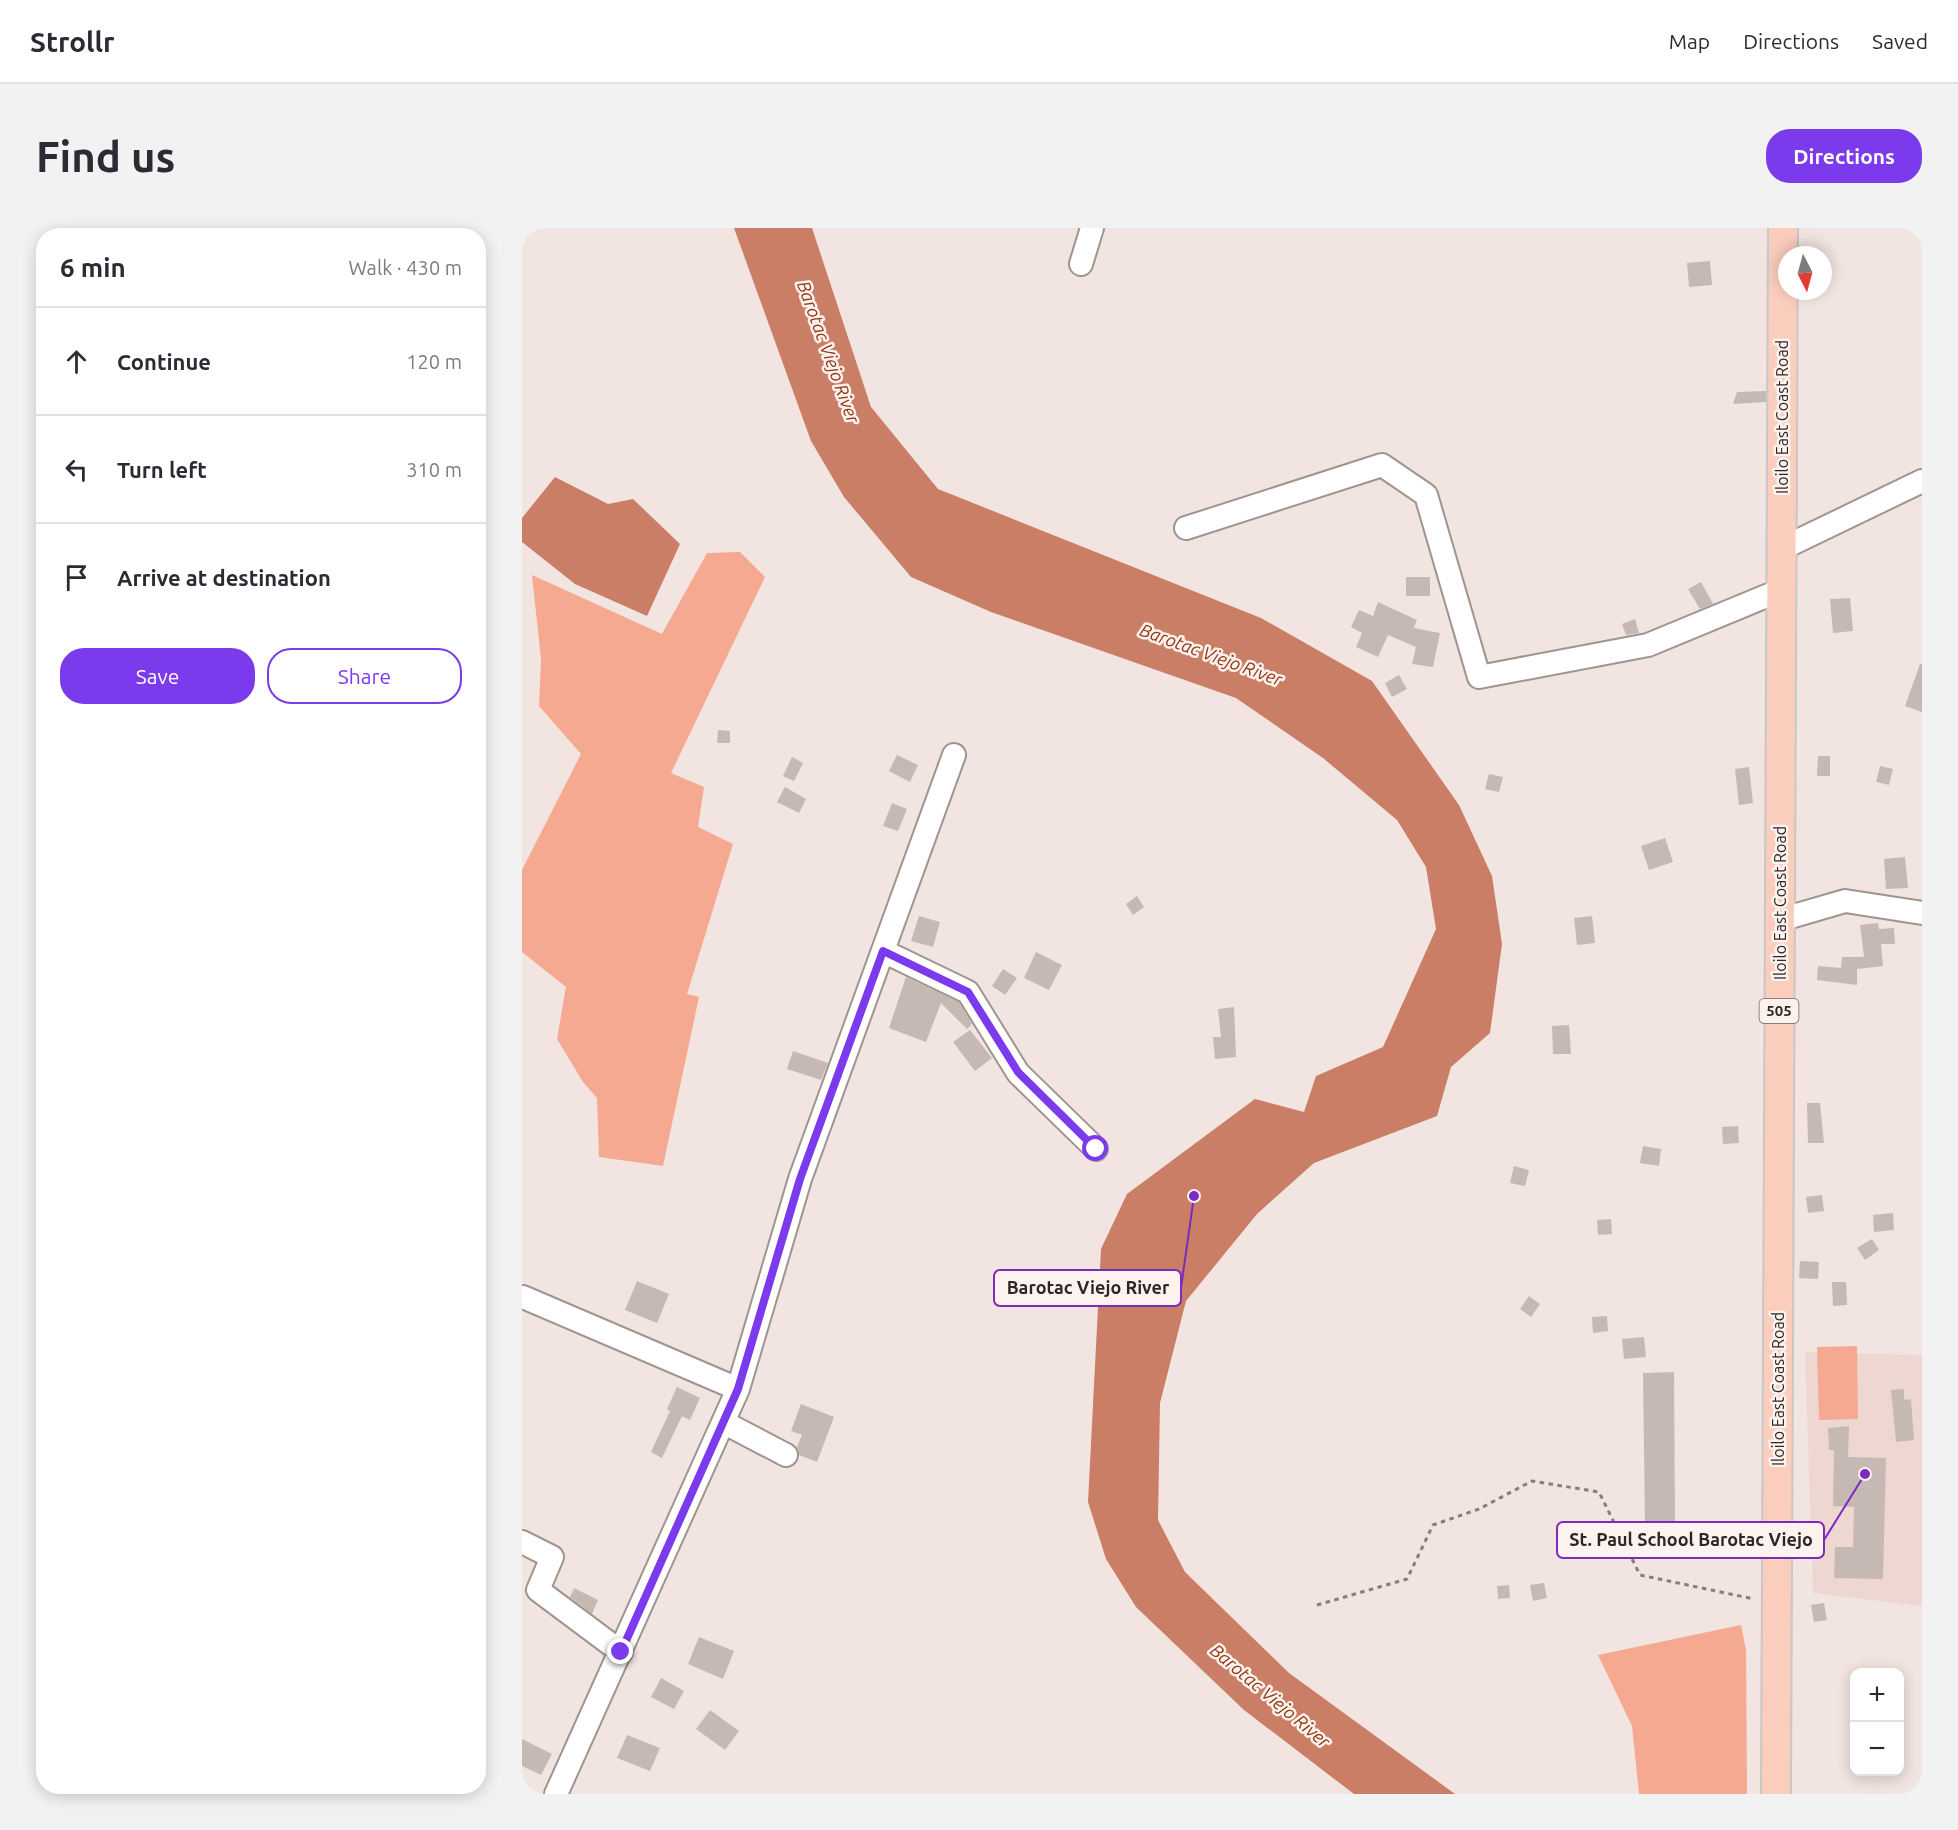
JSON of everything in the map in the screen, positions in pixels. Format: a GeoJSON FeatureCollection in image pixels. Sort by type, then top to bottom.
{"type":"FeatureCollection","features":[{"type":"Feature","properties":{"kind":"main road","name":"Iloilo East Coast Road"},"geometry":{"type":"LineString","coordinates":[[1776,1794],[1783,228]]}},
{"type":"Feature","properties":{"kind":"street"},"geometry":{"type":"LineString","coordinates":[[1080,264],[1092,228]]}},
{"type":"Feature","properties":{"kind":"street"},"geometry":{"type":"LineString","coordinates":[[1186,528],[1382,465],[1426,495],[1479,677],[1648,645],[1782,590]]}},
{"type":"Feature","properties":{"kind":"street"},"geometry":{"type":"LineString","coordinates":[[1781,549],[1922,481]]}},
{"type":"Feature","properties":{"kind":"street"},"geometry":{"type":"LineString","coordinates":[[556,1794],[738,1389],[800,1179],[954,755]]}},
{"type":"Feature","properties":{"kind":"street"},"geometry":{"type":"LineString","coordinates":[[1780,920],[1845,901],[1922,913]]}},
{"type":"Feature","properties":{"kind":"street"},"geometry":{"type":"LineString","coordinates":[[883,951],[968,992],[1018,1072],[1096,1149]]}},
{"type":"Feature","properties":{"kind":"street"},"geometry":{"type":"LineString","coordinates":[[523,1297],[738,1389]]}},
{"type":"Feature","properties":{"kind":"street"},"geometry":{"type":"LineString","coordinates":[[723,1422],[786,1455]]}},
{"type":"Feature","properties":{"kind":"street"},"geometry":{"type":"LineString","coordinates":[[522,1542],[552,1557],[538,1590],[621,1652]]}},
{"type":"Feature","properties":{"kind":"path"},"geometry":{"type":"LineString","coordinates":[[1317,1605],[1407,1579],[1433,1525],[1479,1509],[1532,1481],[1599,1492],[1640,1575],[1777,1604]]}},
{"type":"Feature","properties":{"kind":"shaded area"},"geometry":{"type":"Polygon","coordinates":[[[740,552],[765,577],[671,773],[704,787],[698,827],[733,844],[687,994],[699,997],[663,1166],[599,1157],[597,1098],[583,1082],[557,1039],[566,987],[522,952],[522,870],[581,754],[539,706],[541,659],[532,575],[662,634],[707,553],[740,552]]]}},
{"type":"Feature","properties":{"kind":"shaded area"},"geometry":{"type":"Polygon","coordinates":[[[1857,1346],[1858,1419],[1819,1420],[1817,1347],[1857,1346]]]}},
{"type":"Feature","properties":{"kind":"shaded area"},"geometry":{"type":"Polygon","coordinates":[[[1805,1352],[1922,1355],[1922,1606],[1813,1593],[1805,1352]]]}},
{"type":"Feature","properties":{"kind":"shaded area"},"geometry":{"type":"Polygon","coordinates":[[[1741,1625],[1746,1650],[1747,1794],[1639,1794],[1632,1726],[1598,1655],[1741,1625]]]}},
{"type":"Feature","properties":{"kind":"water"},"geometry":{"type":"Polygon","coordinates":[[[734,228],[812,228],[871,407],[938,489],[1261,618],[1372,681],[1459,805],[1492,876],[1502,944],[1490,1033],[1451,1067],[1437,1116],[1314,1163],[1257,1214],[1186,1301],[1160,1403],[1158,1520],[1185,1572],[1289,1673],[1455,1794],[1354,1794],[1244,1710],[1136,1607],[1106,1559],[1088,1502],[1101,1249],[1127,1194],[1255,1099],[1304,1112],[1316,1076],[1383,1047],[1436,929],[1426,867],[1397,820],[1323,758],[1236,698],[991,612],[911,577],[844,497],[811,441],[734,228]]]}},
{"type":"Feature","properties":{"kind":"water"},"geometry":{"type":"Polygon","coordinates":[[[555,477],[608,504],[633,499],[680,544],[647,616],[575,584],[522,542],[522,518],[555,477]]]}},
{"type":"Feature","properties":{"kind":"building"},"geometry":{"type":"Polygon","coordinates":[[[1710,261],[1712,285],[1689,287],[1687,263],[1710,261]]]}},
{"type":"Feature","properties":{"kind":"building"},"geometry":{"type":"Polygon","coordinates":[[[1766,391],[1766,402],[1733,404],[1737,392],[1766,391]]]}},
{"type":"Feature","properties":{"kind":"building"},"geometry":{"type":"Polygon","coordinates":[[[1406,577],[1430,577],[1430,596],[1406,596],[1406,577]]]}},
{"type":"Feature","properties":{"kind":"building"},"geometry":{"type":"Polygon","coordinates":[[[1701,582],[1713,604],[1700,609],[1688,589],[1701,582]]]}},
{"type":"Feature","properties":{"kind":"building"},"geometry":{"type":"Polygon","coordinates":[[[1850,598],[1853,631],[1833,633],[1830,599],[1850,598]]]}},
{"type":"Feature","properties":{"kind":"building"},"geometry":{"type":"Polygon","coordinates":[[[1378,602],[1417,620],[1414,628],[1440,633],[1433,667],[1412,664],[1416,647],[1388,635],[1378,657],[1356,647],[1362,633],[1351,627],[1359,610],[1373,616],[1378,602]]]}},
{"type":"Feature","properties":{"kind":"building"},"geometry":{"type":"Polygon","coordinates":[[[1635,619],[1639,633],[1626,635],[1622,624],[1635,619]]]}},
{"type":"Feature","properties":{"kind":"building"},"geometry":{"type":"Polygon","coordinates":[[[1920,664],[1922,664],[1922,712],[1905,706],[1920,664]]]}},
{"type":"Feature","properties":{"kind":"building"},"geometry":{"type":"Polygon","coordinates":[[[1399,675],[1407,689],[1392,697],[1385,683],[1399,675]]]}},
{"type":"Feature","properties":{"kind":"building"},"geometry":{"type":"Polygon","coordinates":[[[718,730],[730,731],[730,743],[717,743],[718,730]]]}},
{"type":"Feature","properties":{"kind":"building"},"geometry":{"type":"Polygon","coordinates":[[[897,755],[918,765],[910,782],[889,771],[897,755]]]}},
{"type":"Feature","properties":{"kind":"building"},"geometry":{"type":"Polygon","coordinates":[[[1818,756],[1830,756],[1830,776],[1817,776],[1818,756]]]}},
{"type":"Feature","properties":{"kind":"building"},"geometry":{"type":"Polygon","coordinates":[[[792,757],[803,763],[794,781],[783,776],[792,757]]]}},
{"type":"Feature","properties":{"kind":"building"},"geometry":{"type":"Polygon","coordinates":[[[1880,766],[1893,769],[1889,785],[1876,782],[1880,766]]]}},
{"type":"Feature","properties":{"kind":"building"},"geometry":{"type":"Polygon","coordinates":[[[1749,767],[1753,803],[1739,805],[1735,769],[1749,767]]]}},
{"type":"Feature","properties":{"kind":"building"},"geometry":{"type":"Polygon","coordinates":[[[1489,774],[1503,777],[1499,792],[1485,789],[1489,774]]]}},
{"type":"Feature","properties":{"kind":"building"},"geometry":{"type":"Polygon","coordinates":[[[785,787],[806,799],[799,813],[777,802],[785,787]]]}},
{"type":"Feature","properties":{"kind":"building"},"geometry":{"type":"Polygon","coordinates":[[[892,803],[907,809],[898,831],[883,826],[892,803]]]}},
{"type":"Feature","properties":{"kind":"building"},"geometry":{"type":"Polygon","coordinates":[[[1665,838],[1673,862],[1649,870],[1641,846],[1665,838]]]}},
{"type":"Feature","properties":{"kind":"building"},"geometry":{"type":"Polygon","coordinates":[[[1905,857],[1908,888],[1886,889],[1884,859],[1905,857]]]}},
{"type":"Feature","properties":{"kind":"building"},"geometry":{"type":"Polygon","coordinates":[[[1137,896],[1144,907],[1133,915],[1126,904],[1137,896]]]}},
{"type":"Feature","properties":{"kind":"building"},"geometry":{"type":"Polygon","coordinates":[[[919,916],[940,922],[933,947],[911,941],[919,916]]]}},
{"type":"Feature","properties":{"kind":"building"},"geometry":{"type":"Polygon","coordinates":[[[1592,916],[1595,943],[1577,945],[1574,918],[1592,916]]]}},
{"type":"Feature","properties":{"kind":"building"},"geometry":{"type":"Polygon","coordinates":[[[1878,923],[1879,929],[1894,928],[1895,944],[1881,944],[1883,966],[1857,969],[1857,985],[1817,980],[1818,966],[1841,968],[1842,957],[1864,957],[1860,925],[1878,923]]]}},
{"type":"Feature","properties":{"kind":"building"},"geometry":{"type":"Polygon","coordinates":[[[1036,952],[1062,965],[1049,990],[1024,978],[1036,952]]]}},
{"type":"Feature","properties":{"kind":"building"},"geometry":{"type":"Polygon","coordinates":[[[1003,969],[1017,978],[1005,995],[992,986],[1003,969]]]}},
{"type":"Feature","properties":{"kind":"building"},"geometry":{"type":"Polygon","coordinates":[[[906,977],[959,1002],[972,1024],[967,1029],[941,1003],[926,1042],[889,1028],[906,977]]]}},
{"type":"Feature","properties":{"kind":"building"},"geometry":{"type":"Polygon","coordinates":[[[1234,1007],[1236,1057],[1215,1059],[1213,1037],[1221,1037],[1218,1009],[1234,1007]]]}},
{"type":"Feature","properties":{"kind":"building"},"geometry":{"type":"Polygon","coordinates":[[[1569,1025],[1571,1054],[1553,1054],[1552,1026],[1569,1025]]]}},
{"type":"Feature","properties":{"kind":"building"},"geometry":{"type":"Polygon","coordinates":[[[970,1030],[992,1058],[975,1071],[953,1042],[970,1030]]]}},
{"type":"Feature","properties":{"kind":"building"},"geometry":{"type":"Polygon","coordinates":[[[793,1051],[828,1063],[821,1080],[787,1069],[793,1051]]]}},
{"type":"Feature","properties":{"kind":"building"},"geometry":{"type":"Polygon","coordinates":[[[1807,1103],[1820,1103],[1824,1143],[1808,1143],[1807,1103]]]}},
{"type":"Feature","properties":{"kind":"building"},"geometry":{"type":"Polygon","coordinates":[[[1738,1126],[1739,1143],[1723,1144],[1722,1127],[1738,1126]]]}},
{"type":"Feature","properties":{"kind":"building"},"geometry":{"type":"Polygon","coordinates":[[[1643,1146],[1661,1149],[1659,1166],[1640,1163],[1643,1146]]]}},
{"type":"Feature","properties":{"kind":"building"},"geometry":{"type":"Polygon","coordinates":[[[1514,1166],[1529,1170],[1525,1186],[1510,1183],[1514,1166]]]}},
{"type":"Feature","properties":{"kind":"building"},"geometry":{"type":"Polygon","coordinates":[[[1822,1195],[1824,1211],[1808,1213],[1806,1197],[1822,1195]]]}},
{"type":"Feature","properties":{"kind":"building"},"geometry":{"type":"Polygon","coordinates":[[[1893,1213],[1894,1230],[1874,1232],[1873,1215],[1893,1213]]]}},
{"type":"Feature","properties":{"kind":"building"},"geometry":{"type":"Polygon","coordinates":[[[1611,1219],[1612,1234],[1598,1235],[1597,1220],[1611,1219]]]}},
{"type":"Feature","properties":{"kind":"building"},"geometry":{"type":"Polygon","coordinates":[[[1872,1239],[1879,1250],[1865,1260],[1857,1248],[1872,1239]]]}},
{"type":"Feature","properties":{"kind":"building"},"geometry":{"type":"Polygon","coordinates":[[[1800,1261],[1819,1262],[1818,1279],[1799,1278],[1800,1261]]]}},
{"type":"Feature","properties":{"kind":"building"},"geometry":{"type":"Polygon","coordinates":[[[637,1281],[669,1294],[657,1323],[625,1310],[637,1281]]]}},
{"type":"Feature","properties":{"kind":"building"},"geometry":{"type":"Polygon","coordinates":[[[1832,1282],[1846,1282],[1847,1305],[1833,1306],[1832,1282]]]}},
{"type":"Feature","properties":{"kind":"building"},"geometry":{"type":"Polygon","coordinates":[[[1529,1296],[1540,1304],[1531,1317],[1520,1309],[1529,1296]]]}},
{"type":"Feature","properties":{"kind":"building"},"geometry":{"type":"Polygon","coordinates":[[[1607,1316],[1608,1331],[1593,1333],[1592,1317],[1607,1316]]]}},
{"type":"Feature","properties":{"kind":"building"},"geometry":{"type":"Polygon","coordinates":[[[1644,1337],[1646,1357],[1624,1359],[1622,1339],[1644,1337]]]}},
{"type":"Feature","properties":{"kind":"building"},"geometry":{"type":"Polygon","coordinates":[[[1674,1372],[1675,1524],[1645,1525],[1643,1373],[1674,1372]]]}},
{"type":"Feature","properties":{"kind":"building"},"geometry":{"type":"Polygon","coordinates":[[[677,1387],[700,1398],[690,1420],[682,1416],[662,1458],[651,1452],[670,1411],[667,1409],[677,1387]]]}},
{"type":"Feature","properties":{"kind":"building"},"geometry":{"type":"Polygon","coordinates":[[[1904,1389],[1904,1400],[1911,1399],[1914,1440],[1896,1442],[1891,1390],[1904,1389]]]}},
{"type":"Feature","properties":{"kind":"building"},"geometry":{"type":"Polygon","coordinates":[[[801,1404],[834,1417],[817,1462],[799,1455],[797,1447],[802,1435],[791,1431],[801,1404]]]}},
{"type":"Feature","properties":{"kind":"building"},"geometry":{"type":"Polygon","coordinates":[[[1849,1426],[1848,1457],[1886,1458],[1883,1579],[1834,1578],[1835,1547],[1853,1547],[1854,1507],[1833,1506],[1834,1450],[1829,1450],[1828,1428],[1849,1426]]]}},
{"type":"Feature","properties":{"kind":"building"},"geometry":{"type":"Polygon","coordinates":[[[1544,1583],[1547,1598],[1533,1601],[1530,1585],[1544,1583]]]}},
{"type":"Feature","properties":{"kind":"building"},"geometry":{"type":"Polygon","coordinates":[[[1509,1585],[1510,1598],[1498,1599],[1497,1586],[1509,1585]]]}},
{"type":"Feature","properties":{"kind":"building"},"geometry":{"type":"Polygon","coordinates":[[[574,1588],[598,1600],[592,1614],[570,1597],[574,1588]]]}},
{"type":"Feature","properties":{"kind":"building"},"geometry":{"type":"Polygon","coordinates":[[[1824,1603],[1827,1620],[1814,1622],[1811,1605],[1824,1603]]]}},
{"type":"Feature","properties":{"kind":"building"},"geometry":{"type":"Polygon","coordinates":[[[699,1637],[734,1651],[723,1679],[688,1664],[699,1637]]]}},
{"type":"Feature","properties":{"kind":"building"},"geometry":{"type":"Polygon","coordinates":[[[661,1678],[684,1691],[674,1709],[651,1697],[661,1678]]]}},
{"type":"Feature","properties":{"kind":"building"},"geometry":{"type":"Polygon","coordinates":[[[710,1710],[739,1731],[725,1750],[696,1729],[710,1710]]]}},
{"type":"Feature","properties":{"kind":"building"},"geometry":{"type":"Polygon","coordinates":[[[627,1735],[660,1748],[650,1771],[617,1758],[627,1735]]]}},
{"type":"Feature","properties":{"kind":"building"},"geometry":{"type":"Polygon","coordinates":[[[522,1739],[552,1754],[541,1775],[522,1766],[522,1739]]]}},
{"type":"Feature","properties":{"kind":"place","name":"Barotac Viejo River"},"geometry":{"type":"Point","coordinates":[1194,1196]}},
{"type":"Feature","properties":{"kind":"place","name":"St. Paul School Barotac Viejo"},"geometry":{"type":"Point","coordinates":[1865,1474]}},
{"type":"Feature","properties":{"kind":"route"},"geometry":{"type":"LineString","coordinates":[[621,1652],[738,1389],[800,1179],[883,951],[968,992],[1018,1072],[1096,1149]]}}]}
